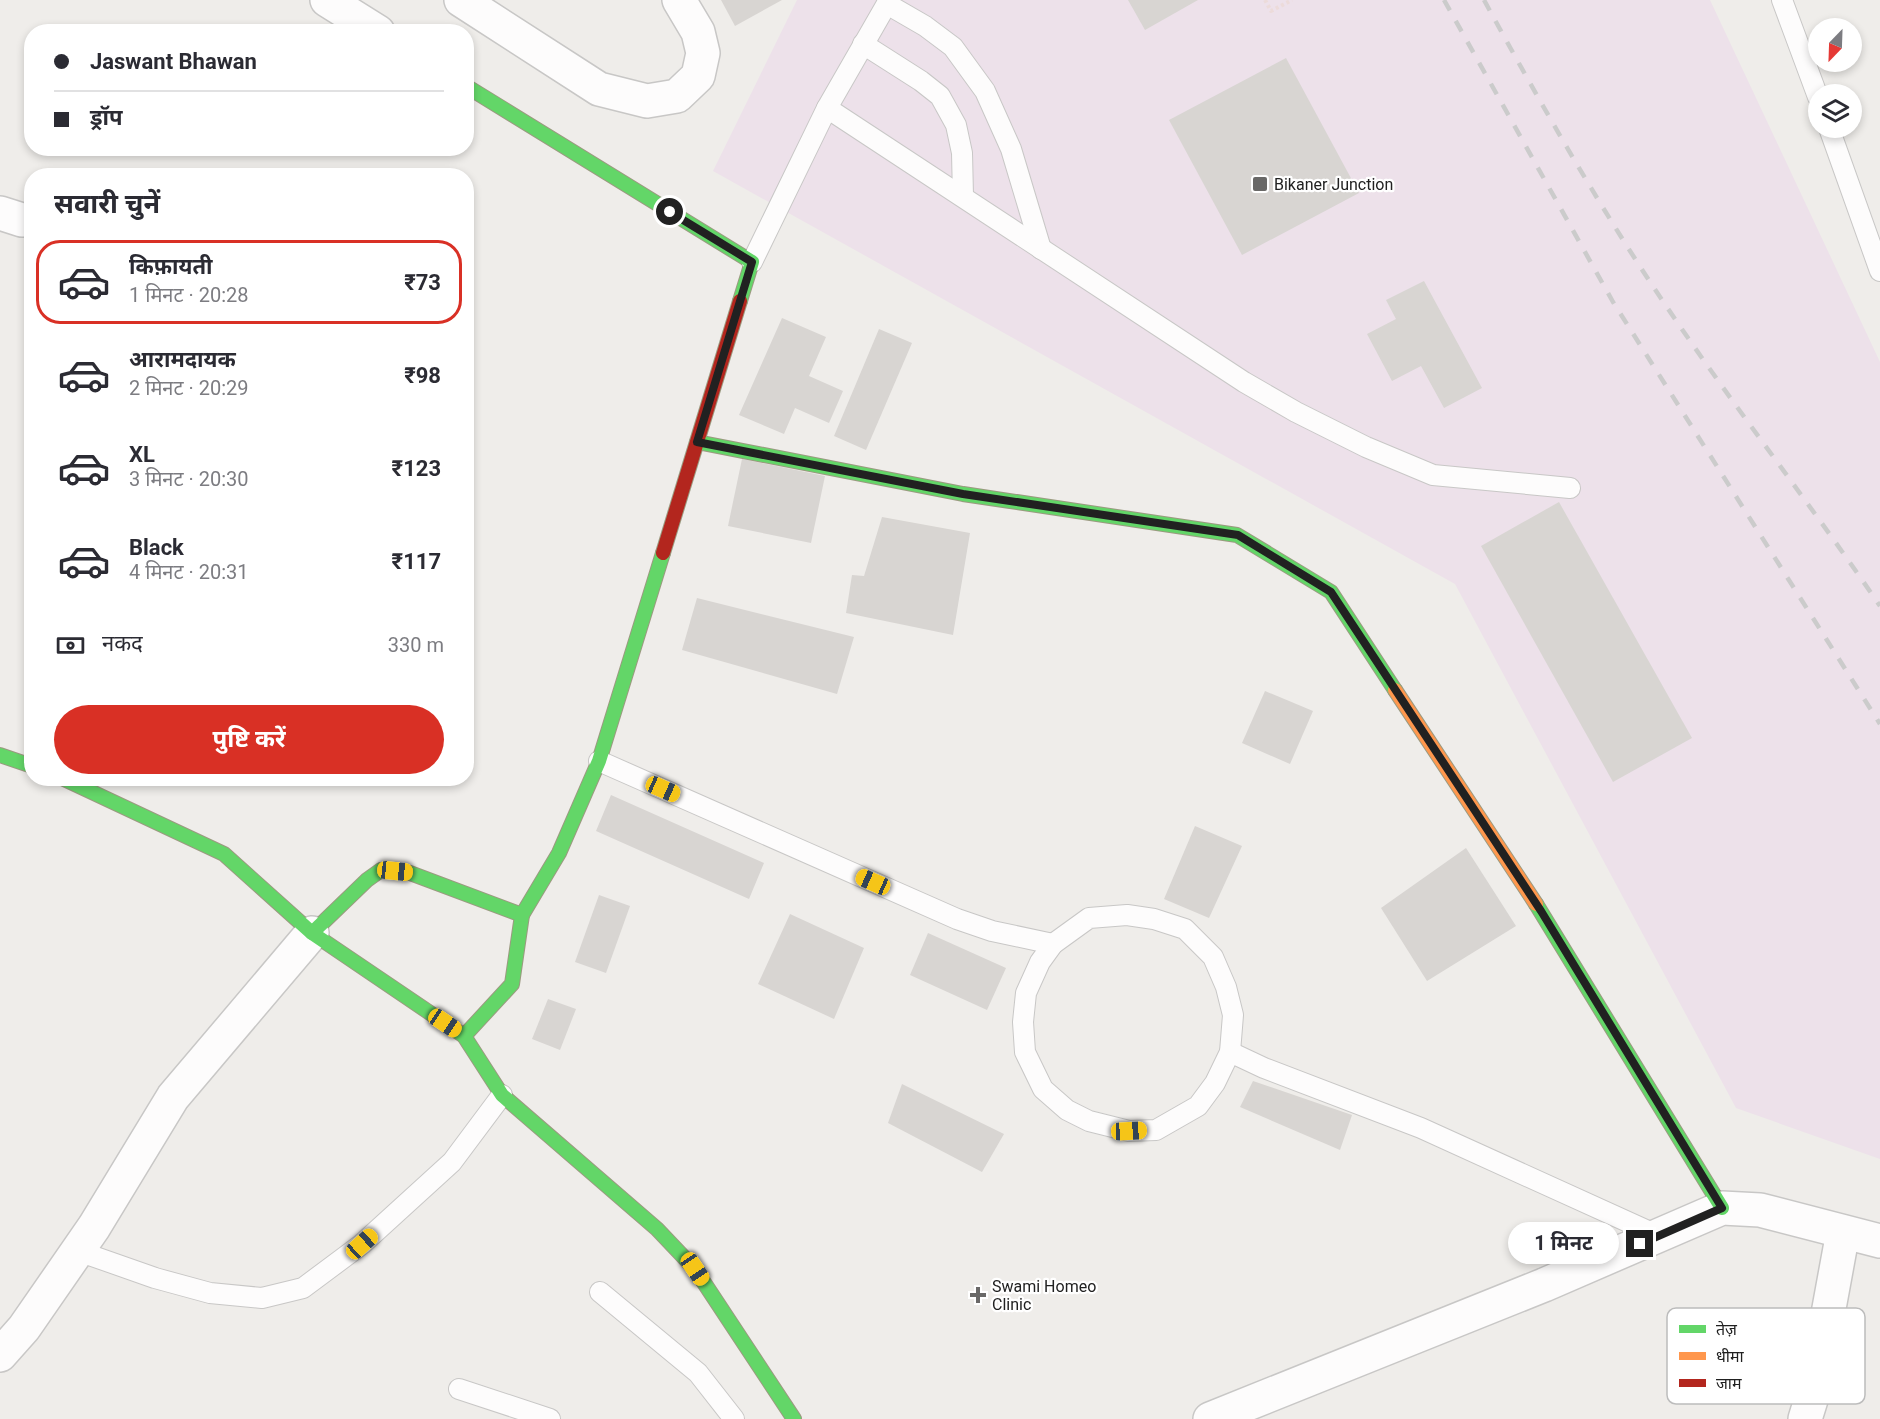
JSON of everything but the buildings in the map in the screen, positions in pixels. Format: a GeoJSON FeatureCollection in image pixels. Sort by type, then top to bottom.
{"type":"FeatureCollection","features":[{"type":"Feature","properties":{"kind":"street"},"geometry":{"type":"LineString","coordinates":[[327,0],[365,24]]}},
{"type":"Feature","properties":{"kind":"street"},"geometry":{"type":"LineString","coordinates":[[461,0],[599,89],[647,101],[676,96],[698,76],[703,53],[698,32],[679,0]]}},
{"type":"Feature","properties":{"kind":"street"},"geometry":{"type":"LineString","coordinates":[[464,1036],[512,984],[522,915],[559,853],[600,761],[752,262],[474,91]]}},
{"type":"Feature","properties":{"kind":"street"},"geometry":{"type":"LineString","coordinates":[[697,442],[963,494],[1238,535],[1331,592],[1541,911],[1722,1208]]}},
{"type":"Feature","properties":{"kind":"street"},"geometry":{"type":"LineString","coordinates":[[0,755],[24,763]]}},
{"type":"Feature","properties":{"kind":"street"},"geometry":{"type":"LineString","coordinates":[[79,786],[224,854],[312,933],[464,1036],[502,1095],[657,1229],[695,1269],[794,1419]]}},
{"type":"Feature","properties":{"kind":"street"},"geometry":{"type":"LineString","coordinates":[[0,1355],[24,1328],[78,1251],[173,1097],[312,933],[368,880],[381,870],[410,873],[522,915]]}},
{"type":"Feature","properties":{"kind":"street"},"geometry":{"type":"LineString","coordinates":[[1210,1419],[1544,1286],[1722,1208],[1760,1210],[1880,1241]]}},
{"type":"Feature","properties":{"kind":"street"},"geometry":{"type":"LineString","coordinates":[[1829,1308],[1843,1232]]}},
{"type":"Feature","properties":{"kind":"street"},"geometry":{"type":"LineString","coordinates":[[1805,1419],[1810,1404]]}},
{"type":"Feature","properties":{"kind":"lane"},"geometry":{"type":"LineString","coordinates":[[1782,0],[1813,84]]}},
{"type":"Feature","properties":{"kind":"lane"},"geometry":{"type":"LineString","coordinates":[[752,262],[827,108],[888,2],[953,47],[985,92],[1011,149],[1041,249]]}},
{"type":"Feature","properties":{"kind":"lane"},"geometry":{"type":"LineString","coordinates":[[863,45],[921,81],[940,96],[956,125],[962,153],[963,196]]}},
{"type":"Feature","properties":{"kind":"lane"},"geometry":{"type":"LineString","coordinates":[[827,108],[1244,382],[1296,412],[1366,447],[1433,476],[1570,488]]}},
{"type":"Feature","properties":{"kind":"lane"},"geometry":{"type":"LineString","coordinates":[[1833,138],[1880,272]]}},
{"type":"Feature","properties":{"kind":"lane"},"geometry":{"type":"LineString","coordinates":[[600,761],[957,919],[992,931],[1053,944]]}},
{"type":"Feature","properties":{"kind":"lane"},"geometry":{"type":"LineString","coordinates":[[1127,915],[1154,919],[1185,929],[1212,957],[1226,987],[1233,1015],[1230,1052],[1215,1083],[1198,1106],[1156,1130],[1129,1131],[1089,1121],[1067,1110],[1043,1089],[1024,1052],[1023,1022],[1026,993],[1040,962],[1053,944],[1089,918],[1127,915]]}},
{"type":"Feature","properties":{"kind":"lane"},"geometry":{"type":"LineString","coordinates":[[1230,1052],[1264,1068],[1421,1128],[1659,1236]]}},
{"type":"Feature","properties":{"kind":"lane"},"geometry":{"type":"LineString","coordinates":[[78,1251],[155,1278],[210,1293],[262,1298],[303,1288],[362,1244],[452,1162],[502,1095]]}},
{"type":"Feature","properties":{"kind":"lane"},"geometry":{"type":"LineString","coordinates":[[600,1292],[698,1374],[734,1419]]}},
{"type":"Feature","properties":{"kind":"lane"},"geometry":{"type":"LineString","coordinates":[[459,1389],[550,1419]]}},
{"type":"Feature","properties":{"kind":"path"},"geometry":{"type":"LineString","coordinates":[[1265,0],[1271,11],[1292,0]]}},
{"type":"Feature","properties":{"kind":"shaded area"},"geometry":{"type":"Polygon","coordinates":[[[797,0],[1710,0],[1880,362],[1880,1159],[1736,1108],[1455,584],[713,171],[797,0]]]}},
{"type":"Feature","properties":{"kind":"railway"},"geometry":{"type":"LineString","coordinates":[[1444,0],[1613,302],[1880,724]]}},
{"type":"Feature","properties":{"kind":"railway"},"geometry":{"type":"LineString","coordinates":[[1484,0],[1575,162],[1649,280],[1880,606]]}},
{"type":"Feature","properties":{"kind":"traffic: fast"},"geometry":{"type":"LineString","coordinates":[[474,91],[752,262],[740,301]]}},
{"type":"Feature","properties":{"kind":"traffic: fast"},"geometry":{"type":"LineString","coordinates":[[697,442],[963,494],[1237,535],[1331,592],[1395,690]]}},
{"type":"Feature","properties":{"kind":"traffic: fast"},"geometry":{"type":"LineString","coordinates":[[522,915],[559,853],[599,761],[663,553]]}},
{"type":"Feature","properties":{"kind":"traffic: fast"},"geometry":{"type":"LineString","coordinates":[[0,755],[24,763]]}},
{"type":"Feature","properties":{"kind":"traffic: fast"},"geometry":{"type":"LineString","coordinates":[[79,786],[224,854],[312,933]]}},
{"type":"Feature","properties":{"kind":"traffic: fast"},"geometry":{"type":"LineString","coordinates":[[381,870],[410,873],[522,915],[512,984],[464,1036],[312,933],[367,880],[381,870]]}},
{"type":"Feature","properties":{"kind":"traffic: fast"},"geometry":{"type":"LineString","coordinates":[[1536,904],[1722,1208]]}},
{"type":"Feature","properties":{"kind":"traffic: fast"},"geometry":{"type":"LineString","coordinates":[[464,1036],[502,1095],[657,1229],[695,1269],[794,1419]]}},
{"type":"Feature","properties":{"kind":"traffic: slow"},"geometry":{"type":"LineString","coordinates":[[1395,690],[1536,904]]}},
{"type":"Feature","properties":{"kind":"traffic: jam"},"geometry":{"type":"LineString","coordinates":[[663,553],[740,301]]}},
{"type":"Feature","properties":{"kind":"place","name":"Bikaner Junction"},"geometry":{"type":"Point","coordinates":[1260,184]}},
{"type":"Feature","properties":{"kind":"place","name":"Swami Homeo Clinic"},"geometry":{"type":"Point","coordinates":[978,1295]}},
{"type":"Feature","properties":{"kind":"route"},"geometry":{"type":"LineString","coordinates":[[670,212],[752,262],[697,442],[963,494],[1238,535],[1331,592],[1541,911],[1722,1208],[1640,1244]]}}]}
